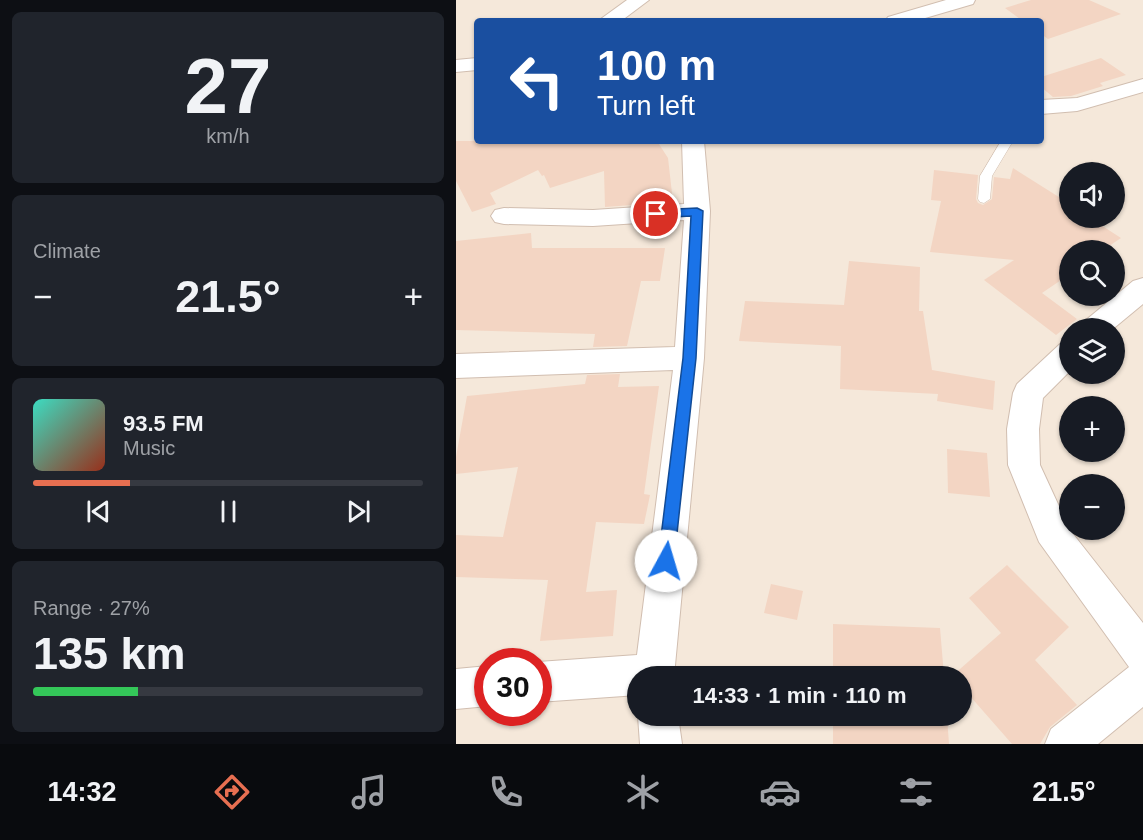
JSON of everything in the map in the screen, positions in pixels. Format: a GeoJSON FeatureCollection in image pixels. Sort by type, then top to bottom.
{"type":"FeatureCollection","features":[{"type":"Feature","properties":{"kind":"street"},"geometry":{"type":"LineString","coordinates":[[613,18],[640,0]]}},
{"type":"Feature","properties":{"kind":"street"},"geometry":{"type":"LineString","coordinates":[[911,18],[966,0]]}},
{"type":"Feature","properties":{"kind":"street"},"geometry":{"type":"LineString","coordinates":[[456,66],[474,64]]}},
{"type":"Feature","properties":{"kind":"street"},"geometry":{"type":"LineString","coordinates":[[1044,108],[1068,105],[1143,85]]}},
{"type":"Feature","properties":{"kind":"street"},"geometry":{"type":"LineString","coordinates":[[655,666],[689,358],[697,211],[693,144]]}},
{"type":"Feature","properties":{"kind":"street"},"geometry":{"type":"LineString","coordinates":[[504,216],[593,218],[697,211]]}},
{"type":"Feature","properties":{"kind":"street"},"geometry":{"type":"LineString","coordinates":[[1108,318],[1143,288]]}},
{"type":"Feature","properties":{"kind":"street"},"geometry":{"type":"LineString","coordinates":[[456,366],[689,358]]}},
{"type":"Feature","properties":{"kind":"street"},"geometry":{"type":"LineString","coordinates":[[1059,363],[1028,393],[1023,429],[1024,465],[1051,531],[1143,654]]}},
{"type":"Feature","properties":{"kind":"street"},"geometry":{"type":"LineString","coordinates":[[552,681],[627,677]]}},
{"type":"Feature","properties":{"kind":"street"},"geometry":{"type":"LineString","coordinates":[[1066,744],[1143,681]]}},
{"type":"Feature","properties":{"kind":"street"},"geometry":{"type":"LineString","coordinates":[[456,688],[474,687]]}},
{"type":"Feature","properties":{"kind":"street"},"geometry":{"type":"LineString","coordinates":[[659,726],[661,744]]}},
{"type":"Feature","properties":{"kind":"lane"},"geometry":{"type":"LineString","coordinates":[[984,199],[986,176],[1005,144]]}},
{"type":"Feature","properties":{"kind":"shaded area"},"geometry":{"type":"Polygon","coordinates":[[[456,0],[1143,0],[1143,744],[456,744],[456,0]]]}},
{"type":"Feature","properties":{"kind":"building"},"geometry":{"type":"Polygon","coordinates":[[[1031,0],[1089,0],[1121,14],[1048,39],[1044,36],[1044,18],[1019,18],[1005,8],[1031,0]]]}},
{"type":"Feature","properties":{"kind":"building"},"geometry":{"type":"Polygon","coordinates":[[[1101,58],[1126,75],[1100,83],[1103,86],[1071,96],[1053,97],[1044,90],[1044,76],[1101,58]]]}},
{"type":"Feature","properties":{"kind":"building"},"geometry":{"type":"Polygon","coordinates":[[[456,141],[474,141],[474,144],[659,144],[668,158],[673,202],[605,207],[604,171],[550,188],[544,175],[542,176],[538,170],[490,193],[496,204],[472,212],[456,181],[456,141]]]}},
{"type":"Feature","properties":{"kind":"building"},"geometry":{"type":"Polygon","coordinates":[[[1013,168],[1059,197],[1059,228],[1106,228],[1121,238],[1118,240],[1059,240],[1059,281],[1042,293],[1076,318],[1059,318],[1059,333],[1056,335],[984,280],[1014,260],[930,252],[941,201],[931,200],[934,170],[978,175],[976,199],[983,205],[992,199],[994,177],[1010,179],[1013,168]]]}},
{"type":"Feature","properties":{"kind":"building"},"geometry":{"type":"Polygon","coordinates":[[[531,233],[532,248],[665,248],[660,281],[641,281],[627,346],[593,347],[595,334],[456,330],[456,241],[531,233]]]}},
{"type":"Feature","properties":{"kind":"building"},"geometry":{"type":"Polygon","coordinates":[[[849,261],[920,267],[919,311],[923,311],[932,370],[995,381],[993,410],[937,401],[938,394],[840,389],[841,346],[739,341],[745,301],[844,305],[849,261]]]}},
{"type":"Feature","properties":{"kind":"building"},"geometry":{"type":"Polygon","coordinates":[[[620,374],[618,387],[659,386],[644,494],[650,495],[644,524],[596,522],[586,592],[617,590],[613,636],[540,641],[548,580],[456,577],[456,535],[503,537],[518,467],[456,474],[456,457],[467,396],[585,384],[587,375],[620,374]]]}},
{"type":"Feature","properties":{"kind":"building"},"geometry":{"type":"Polygon","coordinates":[[[947,449],[987,453],[990,497],[948,493],[947,449]]]}},
{"type":"Feature","properties":{"kind":"building"},"geometry":{"type":"Polygon","coordinates":[[[1007,565],[1069,627],[1035,660],[1077,705],[1050,727],[1040,744],[1012,744],[972,698],[972,666],[963,666],[1001,633],[969,598],[1007,565]]]}},
{"type":"Feature","properties":{"kind":"building"},"geometry":{"type":"Polygon","coordinates":[[[771,584],[803,591],[797,620],[764,613],[771,584]]]}},
{"type":"Feature","properties":{"kind":"building"},"geometry":{"type":"Polygon","coordinates":[[[833,624],[940,628],[943,666],[833,666],[833,624]]]}},
{"type":"Feature","properties":{"kind":"building"},"geometry":{"type":"Polygon","coordinates":[[[833,726],[948,726],[949,744],[833,744],[833,726]]]}},
{"type":"Feature","properties":{"kind":"route"},"geometry":{"type":"LineString","coordinates":[[656,214],[697,211],[689,358],[666,561]]}}]}
